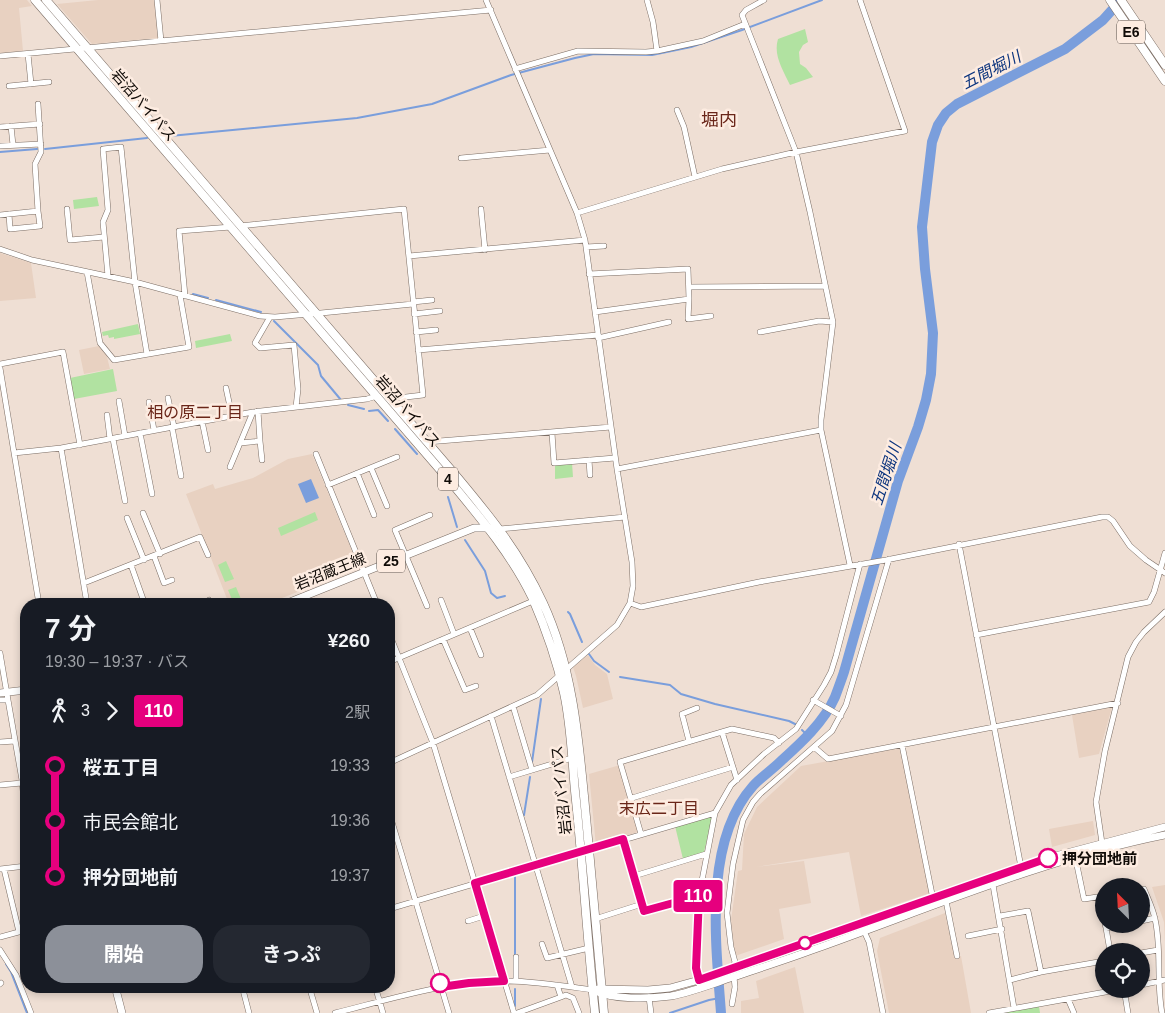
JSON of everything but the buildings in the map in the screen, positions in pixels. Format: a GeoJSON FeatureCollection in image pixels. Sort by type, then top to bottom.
{"type":"FeatureCollection","features":[{"type":"Feature","properties":{"kind":"highway","name":"岩沼バイパス"},"geometry":{"type":"LineString","coordinates":[[35,0],[235,226],[317,314],[500,529],[524,565],[543,603],[566,668],[577,730],[589,948],[596,1013]]}},
{"type":"Feature","properties":{"kind":"highway","name":"岩沼バイパス"},"geometry":{"type":"LineString","coordinates":[[46,0],[88,48],[306,314],[489,528],[518,571],[533,601],[560,675],[567,708],[572,758],[595,919],[604,1013]]}},
{"type":"Feature","properties":{"kind":"highway","name":"E6"},"geometry":{"type":"LineString","coordinates":[[1110,0],[1165,81]]}},
{"type":"Feature","properties":{"kind":"highway","name":"E6"},"geometry":{"type":"LineString","coordinates":[[1121,0],[1165,65]]}},
{"type":"Feature","properties":{"kind":"main road","name":"岩沼蔵王線"},"geometry":{"type":"LineString","coordinates":[[300,598],[474,528],[500,529]]}},
{"type":"Feature","properties":{"kind":"main road"},"geometry":{"type":"LineString","coordinates":[[4,691],[20,690]]}},
{"type":"Feature","properties":{"kind":"main road"},"geometry":{"type":"LineString","coordinates":[[593,990],[649,997],[670,996],[703,988],[864,932],[1102,843],[1165,827]]}},
{"type":"Feature","properties":{"kind":"main road"},"geometry":{"type":"LineString","coordinates":[[602,992],[670,988],[702,979],[1021,867],[1165,835]]}},
{"type":"Feature","properties":{"kind":"main road"},"geometry":{"type":"LineString","coordinates":[[117,993],[122,1013]]}},
{"type":"Feature","properties":{"kind":"street"},"geometry":{"type":"LineString","coordinates":[[157,0],[161,41]]}},
{"type":"Feature","properties":{"kind":"street"},"geometry":{"type":"LineString","coordinates":[[395,760],[537,696],[616,625],[630,603],[633,586],[632,562],[610,427],[585,240],[577,213],[486,0]]}},
{"type":"Feature","properties":{"kind":"street"},"geometry":{"type":"LineString","coordinates":[[647,0],[653,22],[657,51]]}},
{"type":"Feature","properties":{"kind":"street"},"geometry":{"type":"LineString","coordinates":[[764,0],[746,10],[742,15],[796,152],[833,322],[821,430],[850,565]]}},
{"type":"Feature","properties":{"kind":"street"},"geometry":{"type":"LineString","coordinates":[[577,213],[695,177],[796,152],[905,132],[860,0]]}},
{"type":"Feature","properties":{"kind":"street"},"geometry":{"type":"LineString","coordinates":[[0,56],[491,10]]}},
{"type":"Feature","properties":{"kind":"street"},"geometry":{"type":"LineString","coordinates":[[516,71],[578,51],[657,51],[703,41],[746,27]]}},
{"type":"Feature","properties":{"kind":"street"},"geometry":{"type":"LineString","coordinates":[[28,54],[31,84]]}},
{"type":"Feature","properties":{"kind":"street"},"geometry":{"type":"LineString","coordinates":[[8,86],[49,82]]}},
{"type":"Feature","properties":{"kind":"street"},"geometry":{"type":"LineString","coordinates":[[8,214],[10,229],[40,226],[35,164],[41,152],[38,104]]}},
{"type":"Feature","properties":{"kind":"street"},"geometry":{"type":"LineString","coordinates":[[677,110],[684,127],[695,177]]}},
{"type":"Feature","properties":{"kind":"street"},"geometry":{"type":"LineString","coordinates":[[0,127],[40,124]]}},
{"type":"Feature","properties":{"kind":"street"},"geometry":{"type":"LineString","coordinates":[[11,126],[13,146]]}},
{"type":"Feature","properties":{"kind":"street"},"geometry":{"type":"LineString","coordinates":[[0,146],[41,144]]}},
{"type":"Feature","properties":{"kind":"street"},"geometry":{"type":"LineString","coordinates":[[108,276],[103,222],[108,210],[103,149],[121,147],[135,282],[147,354]]}},
{"type":"Feature","properties":{"kind":"street"},"geometry":{"type":"LineString","coordinates":[[461,158],[545,152],[550,150]]}},
{"type":"Feature","properties":{"kind":"street"},"geometry":{"type":"LineString","coordinates":[[67,209],[70,240],[104,237]]}},
{"type":"Feature","properties":{"kind":"street"},"geometry":{"type":"LineString","coordinates":[[87,272],[100,343],[114,360],[189,347],[183,296],[179,231],[404,209],[423,395],[389,399]]}},
{"type":"Feature","properties":{"kind":"street"},"geometry":{"type":"LineString","coordinates":[[481,209],[485,250]]}},
{"type":"Feature","properties":{"kind":"street"},"geometry":{"type":"LineString","coordinates":[[0,215],[38,211]]}},
{"type":"Feature","properties":{"kind":"street"},"geometry":{"type":"LineString","coordinates":[[409,256],[585,240]]}},
{"type":"Feature","properties":{"kind":"street"},"geometry":{"type":"LineString","coordinates":[[586,248],[604,246]]}},
{"type":"Feature","properties":{"kind":"street"},"geometry":{"type":"LineString","coordinates":[[0,249],[32,260],[135,282],[252,314],[270,317],[317,314],[432,300]]}},
{"type":"Feature","properties":{"kind":"street"},"geometry":{"type":"LineString","coordinates":[[589,274],[688,270],[688,319],[711,316]]}},
{"type":"Feature","properties":{"kind":"street"},"geometry":{"type":"LineString","coordinates":[[689,287],[825,286]]}},
{"type":"Feature","properties":{"kind":"street"},"geometry":{"type":"LineString","coordinates":[[594,312],[689,299]]}},
{"type":"Feature","properties":{"kind":"street"},"geometry":{"type":"LineString","coordinates":[[414,314],[440,311]]}},
{"type":"Feature","properties":{"kind":"street"},"geometry":{"type":"LineString","coordinates":[[270,317],[255,343],[260,348],[294,345],[298,388],[296,407]]}},
{"type":"Feature","properties":{"kind":"street"},"geometry":{"type":"LineString","coordinates":[[760,332],[819,321],[833,322]]}},
{"type":"Feature","properties":{"kind":"street"},"geometry":{"type":"LineString","coordinates":[[418,350],[598,336],[669,322]]}},
{"type":"Feature","properties":{"kind":"street"},"geometry":{"type":"LineString","coordinates":[[416,332],[436,330]]}},
{"type":"Feature","properties":{"kind":"street"},"geometry":{"type":"LineString","coordinates":[[38,598],[1,383],[0,366],[63,352],[80,445]]}},
{"type":"Feature","properties":{"kind":"street"},"geometry":{"type":"LineString","coordinates":[[226,388],[232,416]]}},
{"type":"Feature","properties":{"kind":"street"},"geometry":{"type":"LineString","coordinates":[[14,454],[80,445],[256,412],[367,399],[377,396]]}},
{"type":"Feature","properties":{"kind":"street"},"geometry":{"type":"LineString","coordinates":[[168,398],[181,476]]}},
{"type":"Feature","properties":{"kind":"street"},"geometry":{"type":"LineString","coordinates":[[119,401],[125,436]]}},
{"type":"Feature","properties":{"kind":"street"},"geometry":{"type":"LineString","coordinates":[[149,402],[154,430]]}},
{"type":"Feature","properties":{"kind":"street"},"geometry":{"type":"LineString","coordinates":[[256,412],[262,460]]}},
{"type":"Feature","properties":{"kind":"street"},"geometry":{"type":"LineString","coordinates":[[230,467],[256,412]]}},
{"type":"Feature","properties":{"kind":"street"},"geometry":{"type":"LineString","coordinates":[[106,415],[125,501]]}},
{"type":"Feature","properties":{"kind":"street"},"geometry":{"type":"LineString","coordinates":[[202,421],[208,450]]}},
{"type":"Feature","properties":{"kind":"street"},"geometry":{"type":"LineString","coordinates":[[427,442],[610,427]]}},
{"type":"Feature","properties":{"kind":"street"},"geometry":{"type":"LineString","coordinates":[[617,468],[821,430]]}},
{"type":"Feature","properties":{"kind":"street"},"geometry":{"type":"LineString","coordinates":[[140,433],[152,494]]}},
{"type":"Feature","properties":{"kind":"street"},"geometry":{"type":"LineString","coordinates":[[552,433],[554,463],[615,458]]}},
{"type":"Feature","properties":{"kind":"street"},"geometry":{"type":"LineString","coordinates":[[240,443],[260,441]]}},
{"type":"Feature","properties":{"kind":"street"},"geometry":{"type":"LineString","coordinates":[[61,448],[86,598]]}},
{"type":"Feature","properties":{"kind":"street"},"geometry":{"type":"LineString","coordinates":[[316,454],[375,598]]}},
{"type":"Feature","properties":{"kind":"street"},"geometry":{"type":"LineString","coordinates":[[328,485],[397,457]]}},
{"type":"Feature","properties":{"kind":"street"},"geometry":{"type":"LineString","coordinates":[[589,460],[590,475]]}},
{"type":"Feature","properties":{"kind":"street"},"geometry":{"type":"LineString","coordinates":[[371,468],[387,506]]}},
{"type":"Feature","properties":{"kind":"street"},"geometry":{"type":"LineString","coordinates":[[357,473],[374,515]]}},
{"type":"Feature","properties":{"kind":"street"},"geometry":{"type":"LineString","coordinates":[[144,513],[160,554]]}},
{"type":"Feature","properties":{"kind":"street"},"geometry":{"type":"LineString","coordinates":[[427,606],[395,530],[430,515]]}},
{"type":"Feature","properties":{"kind":"street"},"geometry":{"type":"LineString","coordinates":[[500,529],[625,517]]}},
{"type":"Feature","properties":{"kind":"street"},"geometry":{"type":"LineString","coordinates":[[630,603],[642,607],[850,565],[1094,518],[1108,517],[1113,521],[1130,546],[1165,573]]}},
{"type":"Feature","properties":{"kind":"street"},"geometry":{"type":"LineString","coordinates":[[127,518],[144,560]]}},
{"type":"Feature","properties":{"kind":"street"},"geometry":{"type":"LineString","coordinates":[[84,583],[200,537],[208,555]]}},
{"type":"Feature","properties":{"kind":"street"},"geometry":{"type":"LineString","coordinates":[[959,544],[1021,867]]}},
{"type":"Feature","properties":{"kind":"street"},"geometry":{"type":"LineString","coordinates":[[976,634],[1149,602],[1154,592],[1165,553]]}},
{"type":"Feature","properties":{"kind":"street"},"geometry":{"type":"LineString","coordinates":[[154,556],[164,583],[172,580]]}},
{"type":"Feature","properties":{"kind":"street"},"geometry":{"type":"LineString","coordinates":[[730,969],[735,962],[731,947],[727,913],[733,864],[743,820],[760,794],[832,730],[846,705],[887,559]]}},
{"type":"Feature","properties":{"kind":"street"},"geometry":{"type":"LineString","coordinates":[[703,988],[702,979],[696,968],[699,896],[715,813],[725,795],[737,780],[796,729],[815,701],[831,672],[861,563]]}},
{"type":"Feature","properties":{"kind":"street"},"geometry":{"type":"LineString","coordinates":[[131,565],[143,598]]}},
{"type":"Feature","properties":{"kind":"street"},"geometry":{"type":"LineString","coordinates":[[441,600],[454,634]]}},
{"type":"Feature","properties":{"kind":"street"},"geometry":{"type":"LineString","coordinates":[[395,660],[533,601]]}},
{"type":"Feature","properties":{"kind":"street"},"geometry":{"type":"LineString","coordinates":[[1102,843],[1096,802],[1105,751],[1128,657],[1144,632],[1165,612]]}},
{"type":"Feature","properties":{"kind":"street"},"geometry":{"type":"LineString","coordinates":[[470,628],[481,655]]}},
{"type":"Feature","properties":{"kind":"street"},"geometry":{"type":"LineString","coordinates":[[443,639],[465,690],[476,686]]}},
{"type":"Feature","properties":{"kind":"street"},"geometry":{"type":"LineString","coordinates":[[395,648],[433,743],[515,1013],[566,995],[573,998],[579,1013]]}},
{"type":"Feature","properties":{"kind":"street"},"geometry":{"type":"LineString","coordinates":[[0,653],[4,691],[20,772]]}},
{"type":"Feature","properties":{"kind":"street"},"geometry":{"type":"LineString","coordinates":[[0,700],[4,691]]}},
{"type":"Feature","properties":{"kind":"street"},"geometry":{"type":"LineString","coordinates":[[815,701],[840,715]]}},
{"type":"Feature","properties":{"kind":"street"},"geometry":{"type":"LineString","coordinates":[[814,747],[828,759],[1118,703]]}},
{"type":"Feature","properties":{"kind":"street"},"geometry":{"type":"LineString","coordinates":[[513,706],[532,770]]}},
{"type":"Feature","properties":{"kind":"street"},"geometry":{"type":"LineString","coordinates":[[689,741],[682,714],[697,708]]}},
{"type":"Feature","properties":{"kind":"street"},"geometry":{"type":"LineString","coordinates":[[491,716],[572,987]]}},
{"type":"Feature","properties":{"kind":"street"},"geometry":{"type":"LineString","coordinates":[[641,834],[620,762],[732,729],[774,738],[779,743]]}},
{"type":"Feature","properties":{"kind":"street"},"geometry":{"type":"LineString","coordinates":[[722,732],[737,780]]}},
{"type":"Feature","properties":{"kind":"street"},"geometry":{"type":"LineString","coordinates":[[0,742],[14,740]]}},
{"type":"Feature","properties":{"kind":"street"},"geometry":{"type":"LineString","coordinates":[[902,745],[933,899]]}},
{"type":"Feature","properties":{"kind":"street"},"geometry":{"type":"LineString","coordinates":[[509,777],[572,758]]}},
{"type":"Feature","properties":{"kind":"street"},"geometry":{"type":"LineString","coordinates":[[632,798],[732,767]]}},
{"type":"Feature","properties":{"kind":"street"},"geometry":{"type":"LineString","coordinates":[[0,786],[20,783]]}},
{"type":"Feature","properties":{"kind":"street"},"geometry":{"type":"LineString","coordinates":[[395,907],[715,813]]}},
{"type":"Feature","properties":{"kind":"street"},"geometry":{"type":"LineString","coordinates":[[395,833],[449,1013]]}},
{"type":"Feature","properties":{"kind":"street"},"geometry":{"type":"LineString","coordinates":[[623,839],[644,911],[699,896]]}},
{"type":"Feature","properties":{"kind":"street"},"geometry":{"type":"LineString","coordinates":[[634,876],[706,854]]}},
{"type":"Feature","properties":{"kind":"street"},"geometry":{"type":"LineString","coordinates":[[1074,854],[1084,899],[1095,898]]}},
{"type":"Feature","properties":{"kind":"street"},"geometry":{"type":"LineString","coordinates":[[0,937],[19,932],[2,869],[20,867]]}},
{"type":"Feature","properties":{"kind":"street"},"geometry":{"type":"LineString","coordinates":[[993,885],[1000,916],[1014,1008]]}},
{"type":"Feature","properties":{"kind":"street"},"geometry":{"type":"LineString","coordinates":[[946,901],[957,956]]}},
{"type":"Feature","properties":{"kind":"street"},"geometry":{"type":"LineString","coordinates":[[595,919],[642,904]]}},
{"type":"Feature","properties":{"kind":"street"},"geometry":{"type":"LineString","coordinates":[[1150,905],[1155,918],[1158,981],[1162,1013]]}},
{"type":"Feature","properties":{"kind":"street"},"geometry":{"type":"LineString","coordinates":[[1000,916],[1028,911],[1041,972]]}},
{"type":"Feature","properties":{"kind":"street"},"geometry":{"type":"LineString","coordinates":[[468,921],[484,916]]}},
{"type":"Feature","properties":{"kind":"street"},"geometry":{"type":"LineString","coordinates":[[1150,919],[1155,918]]}},
{"type":"Feature","properties":{"kind":"street"},"geometry":{"type":"LineString","coordinates":[[860,924],[870,942],[883,1013]]}},
{"type":"Feature","properties":{"kind":"street"},"geometry":{"type":"LineString","coordinates":[[968,936],[1002,929]]}},
{"type":"Feature","properties":{"kind":"street"},"geometry":{"type":"LineString","coordinates":[[542,944],[546,958],[589,948]]}},
{"type":"Feature","properties":{"kind":"street"},"geometry":{"type":"LineString","coordinates":[[0,950],[16,975],[20,985]]}},
{"type":"Feature","properties":{"kind":"street"},"geometry":{"type":"LineString","coordinates":[[1150,951],[1158,950]]}},
{"type":"Feature","properties":{"kind":"street"},"geometry":{"type":"LineString","coordinates":[[516,957],[516,981]]}},
{"type":"Feature","properties":{"kind":"street"},"geometry":{"type":"LineString","coordinates":[[1010,980],[1095,962]]}},
{"type":"Feature","properties":{"kind":"street"},"geometry":{"type":"LineString","coordinates":[[732,978],[735,987],[732,1004]]}},
{"type":"Feature","properties":{"kind":"street"},"geometry":{"type":"LineString","coordinates":[[1150,983],[1165,980]]}},
{"type":"Feature","properties":{"kind":"street"},"geometry":{"type":"LineString","coordinates":[[335,1013],[441,987],[469,983],[516,981],[557,984],[593,990]]}},
{"type":"Feature","properties":{"kind":"street"},"geometry":{"type":"LineString","coordinates":[[557,984],[561,997]]}},
{"type":"Feature","properties":{"kind":"street"},"geometry":{"type":"LineString","coordinates":[[23,993],[31,1013]]}},
{"type":"Feature","properties":{"kind":"street"},"geometry":{"type":"LineString","coordinates":[[244,993],[249,1013]]}},
{"type":"Feature","properties":{"kind":"street"},"geometry":{"type":"LineString","coordinates":[[311,993],[317,1013]]}},
{"type":"Feature","properties":{"kind":"street"},"geometry":{"type":"LineString","coordinates":[[377,993],[383,1013]]}},
{"type":"Feature","properties":{"kind":"street"},"geometry":{"type":"LineString","coordinates":[[993,1013],[1095,994]]}},
{"type":"Feature","properties":{"kind":"street"},"geometry":{"type":"LineString","coordinates":[[649,997],[650,1013]]}},
{"type":"Feature","properties":{"kind":"street"},"geometry":{"type":"LineString","coordinates":[[1125,998],[1128,1013]]}},
{"type":"Feature","properties":{"kind":"street"},"geometry":{"type":"LineString","coordinates":[[1068,999],[1074,1013]]}},
{"type":"Feature","properties":{"kind":"shaded area"},"geometry":{"type":"Polygon","coordinates":[[[0,0],[27,0],[32,6],[19,8],[23,51],[0,53],[0,0]]]}},
{"type":"Feature","properties":{"kind":"shaded area"},"geometry":{"type":"Polygon","coordinates":[[[98,0],[155,0],[158,38],[92,44],[57,4],[98,0]]]}},
{"type":"Feature","properties":{"kind":"shaded area"},"geometry":{"type":"Polygon","coordinates":[[[0,253],[31,263],[36,298],[0,301],[0,253]]]}},
{"type":"Feature","properties":{"kind":"shaded area"},"geometry":{"type":"Polygon","coordinates":[[[99,346],[106,353],[110,369],[84,374],[79,350],[99,346]]]}},
{"type":"Feature","properties":{"kind":"shaded area"},"geometry":{"type":"Polygon","coordinates":[[[312,454],[357,563],[355,569],[282,598],[227,598],[186,494],[213,484],[215,489],[253,478],[288,459],[312,454]]]}},
{"type":"Feature","properties":{"kind":"shaded area"},"geometry":{"type":"Polygon","coordinates":[[[588,655],[595,665],[607,674],[613,699],[583,708],[573,667],[588,655]]]}},
{"type":"Feature","properties":{"kind":"shaded area"},"geometry":{"type":"Polygon","coordinates":[[[1112,707],[1099,754],[1079,758],[1072,715],[1112,707]]]}},
{"type":"Feature","properties":{"kind":"shaded area"},"geometry":{"type":"Polygon","coordinates":[[[901,748],[930,893],[861,916],[849,852],[756,867],[804,861],[811,903],[779,909],[784,939],[735,956],[731,920],[738,871],[742,870],[744,834],[757,807],[801,766],[901,748]]]}},
{"type":"Feature","properties":{"kind":"shaded area"},"geometry":{"type":"Polygon","coordinates":[[[620,765],[638,832],[596,846],[589,774],[620,765]]]}},
{"type":"Feature","properties":{"kind":"shaded area"},"geometry":{"type":"Polygon","coordinates":[[[1093,821],[1095,835],[1052,847],[1049,829],[1093,821]]]}},
{"type":"Feature","properties":{"kind":"shaded area"},"geometry":{"type":"Polygon","coordinates":[[[1165,885],[1165,943],[1164,922],[1152,887],[1165,885]]]}},
{"type":"Feature","properties":{"kind":"shaded area"},"geometry":{"type":"Polygon","coordinates":[[[945,913],[955,957],[961,956],[971,1013],[889,1013],[877,951],[880,938],[945,913]]]}},
{"type":"Feature","properties":{"kind":"shaded area"},"geometry":{"type":"Polygon","coordinates":[[[795,967],[804,1013],[741,1013],[741,1001],[759,998],[756,981],[795,967]]]}},
{"type":"Feature","properties":{"kind":"green space"},"geometry":{"type":"Polygon","coordinates":[[[805,29],[808,42],[803,45],[799,52],[800,64],[813,77],[790,85],[778,57],[778,39],[805,29]]]}},
{"type":"Feature","properties":{"kind":"green space"},"geometry":{"type":"Polygon","coordinates":[[[97,197],[99,206],[74,209],[73,200],[97,197]]]}},
{"type":"Feature","properties":{"kind":"green space"},"geometry":{"type":"Polygon","coordinates":[[[138,324],[140,334],[114,339],[114,337],[109,338],[108,335],[103,336],[102,332],[138,324]]]}},
{"type":"Feature","properties":{"kind":"green space"},"geometry":{"type":"Polygon","coordinates":[[[230,334],[232,341],[196,348],[195,341],[230,334]]]}},
{"type":"Feature","properties":{"kind":"green space"},"geometry":{"type":"Polygon","coordinates":[[[113,369],[117,391],[74,399],[70,378],[113,369]]]}},
{"type":"Feature","properties":{"kind":"green space"},"geometry":{"type":"Polygon","coordinates":[[[572,463],[573,477],[555,479],[555,465],[572,463]]]}},
{"type":"Feature","properties":{"kind":"green space"},"geometry":{"type":"Polygon","coordinates":[[[315,512],[318,520],[281,536],[278,528],[315,512]]]}},
{"type":"Feature","properties":{"kind":"green space"},"geometry":{"type":"Polygon","coordinates":[[[226,561],[234,579],[225,582],[218,565],[226,561]]]}},
{"type":"Feature","properties":{"kind":"green space"},"geometry":{"type":"Polygon","coordinates":[[[236,587],[241,598],[231,598],[228,590],[236,587]]]}},
{"type":"Feature","properties":{"kind":"green space"},"geometry":{"type":"Polygon","coordinates":[[[713,815],[704,852],[683,859],[675,826],[713,815]]]}},
{"type":"Feature","properties":{"kind":"green space"},"geometry":{"type":"Polygon","coordinates":[[[1039,1006],[1040,1013],[1003,1013],[1039,1006]]]}},
{"type":"Feature","properties":{"kind":"water"},"geometry":{"type":"Polygon","coordinates":[[[311,479],[319,498],[306,503],[298,484],[311,479]]]}},
{"type":"Feature","properties":{"kind":"waterway"},"geometry":{"type":"LineString","coordinates":[[170,136],[357,118],[432,104],[511,75],[575,58],[594,54],[652,55],[691,47],[822,0]]}},
{"type":"Feature","properties":{"kind":"waterway","name":"五間堀川"},"geometry":{"type":"LineString","coordinates":[[721,1013],[717,956],[716,895],[726,835],[737,809],[753,786],[811,732],[825,715],[835,697],[844,672],[898,481],[926,400],[931,374],[933,333],[922,227],[932,142],[938,125],[946,113],[957,104],[1065,49],[1103,20],[1121,0]]}},
{"type":"Feature","properties":{"kind":"waterway"},"geometry":{"type":"LineString","coordinates":[[45,149],[147,138]]}},
{"type":"Feature","properties":{"kind":"waterway"},"geometry":{"type":"LineString","coordinates":[[0,152],[37,149]]}},
{"type":"Feature","properties":{"kind":"waterway"},"geometry":{"type":"LineString","coordinates":[[193,294],[208,298]]}},
{"type":"Feature","properties":{"kind":"waterway"},"geometry":{"type":"LineString","coordinates":[[216,300],[261,312]]}},
{"type":"Feature","properties":{"kind":"waterway"},"geometry":{"type":"LineString","coordinates":[[274,321],[318,365],[321,376],[341,400]]}},
{"type":"Feature","properties":{"kind":"waterway"},"geometry":{"type":"LineString","coordinates":[[348,405],[364,409]]}},
{"type":"Feature","properties":{"kind":"waterway"},"geometry":{"type":"LineString","coordinates":[[369,411],[378,410],[388,421]]}},
{"type":"Feature","properties":{"kind":"waterway"},"geometry":{"type":"LineString","coordinates":[[395,429],[417,454]]}},
{"type":"Feature","properties":{"kind":"waterway"},"geometry":{"type":"LineString","coordinates":[[448,497],[457,527]]}},
{"type":"Feature","properties":{"kind":"waterway"},"geometry":{"type":"LineString","coordinates":[[465,540],[485,571],[491,593],[497,598],[505,596]]}},
{"type":"Feature","properties":{"kind":"waterway"},"geometry":{"type":"LineString","coordinates":[[568,612],[582,642]]}},
{"type":"Feature","properties":{"kind":"waterway"},"geometry":{"type":"LineString","coordinates":[[589,654],[594,661],[609,672]]}},
{"type":"Feature","properties":{"kind":"waterway"},"geometry":{"type":"LineString","coordinates":[[620,677],[670,685],[681,694],[789,721],[797,725]]}},
{"type":"Feature","properties":{"kind":"waterway"},"geometry":{"type":"LineString","coordinates":[[532,762],[541,699]]}},
{"type":"Feature","properties":{"kind":"waterway","name":"五間堀川"},"geometry":{"type":"LineString","coordinates":[[802,730],[807,735]]}},
{"type":"Feature","properties":{"kind":"waterway"},"geometry":{"type":"LineString","coordinates":[[524,815],[530,777]]}},
{"type":"Feature","properties":{"kind":"waterway"},"geometry":{"type":"LineString","coordinates":[[515,875],[515,956]]}},
{"type":"Feature","properties":{"kind":"waterway"},"geometry":{"type":"LineString","coordinates":[[6,964],[27,1013]]}},
{"type":"Feature","properties":{"kind":"waterway"},"geometry":{"type":"LineString","coordinates":[[515,989],[515,1006]]}},
{"type":"Feature","properties":{"kind":"waterway"},"geometry":{"type":"LineString","coordinates":[[670,1013],[720,998]]}},
{"type":"Feature","properties":{"kind":"bus line","name":"110"},"geometry":{"type":"LineString","coordinates":[[440,983],[441,987],[504,981],[475,883],[582,853],[623,839],[644,911],[699,896],[696,968],[699,980],[1048,858]]}},
{"type":"Feature","properties":{"kind":"place","name":"押分団地前"},"geometry":{"type":"Point","coordinates":[1048,858]}},
{"type":"Feature","properties":{"kind":"district","name":"堀内"},"geometry":{"type":"Point","coordinates":[719,120]}},
{"type":"Feature","properties":{"kind":"district","name":"相の原二丁目"},"geometry":{"type":"Point","coordinates":[195,412]}},
{"type":"Feature","properties":{"kind":"district","name":"末広二丁目"},"geometry":{"type":"Point","coordinates":[659,808]}}]}
